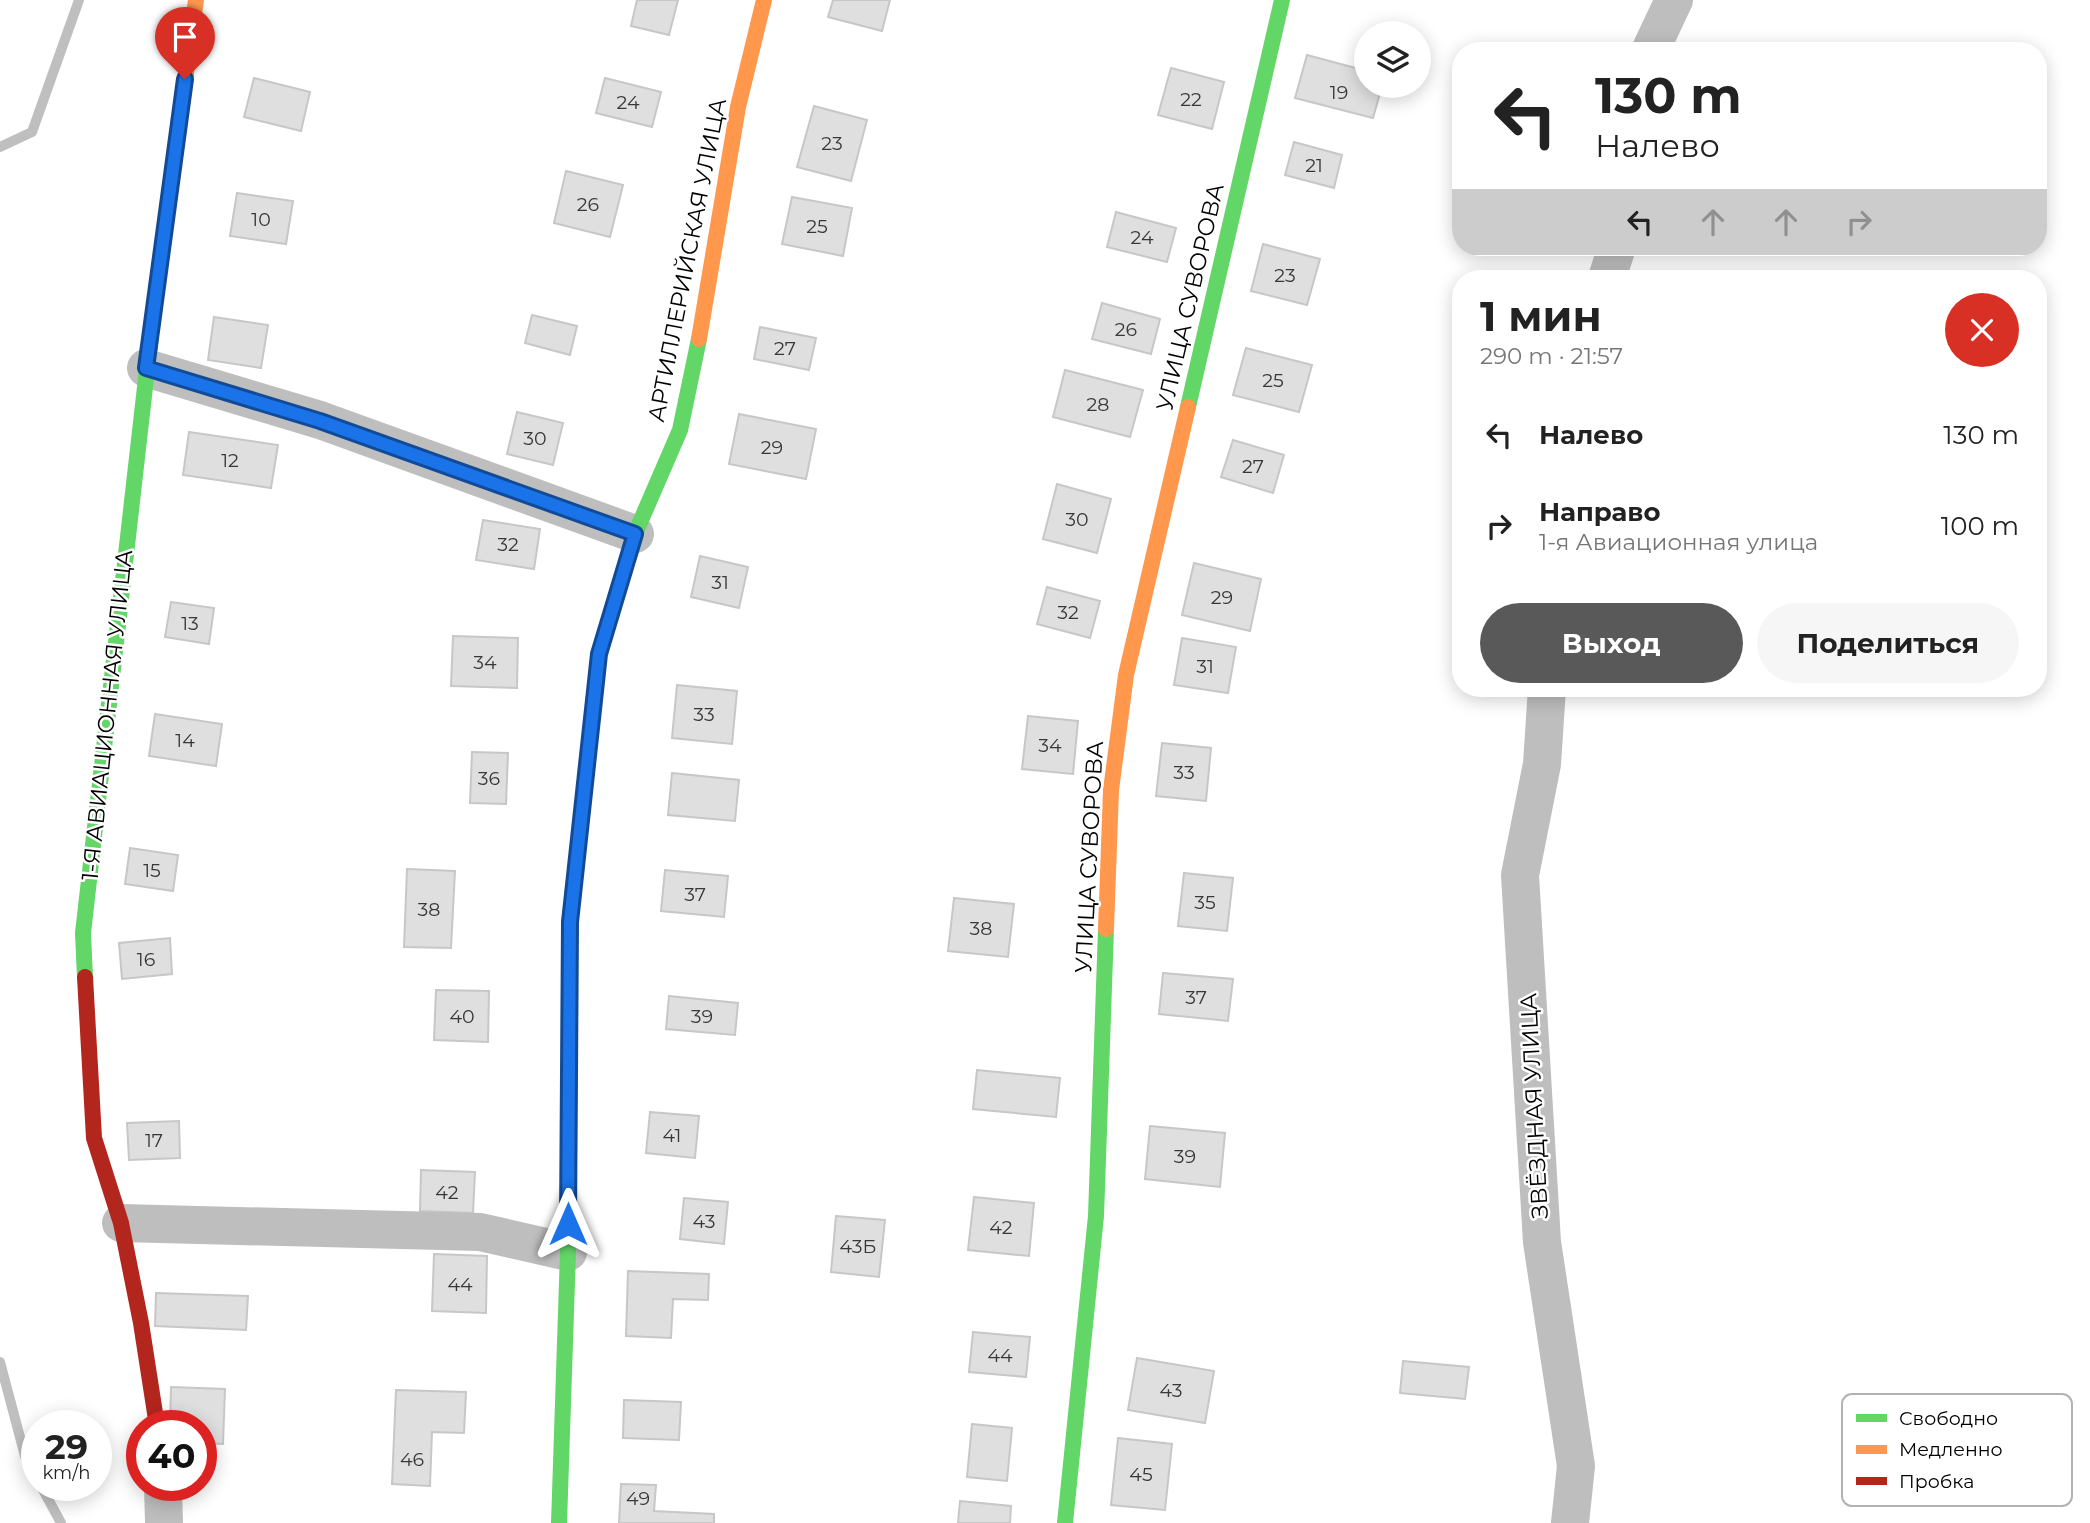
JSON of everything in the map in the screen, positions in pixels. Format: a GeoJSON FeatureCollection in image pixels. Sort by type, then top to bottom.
{"type":"FeatureCollection","features":[{"type":"Feature","properties":{"kind":"street","name":"1-Я АВИАЦИОННАЯ УЛИЦА"},"geometry":{"type":"LineString","coordinates":[[155,1410],[121,1223],[94,1139],[83,933],[146,368],[196,0]]}},
{"type":"Feature","properties":{"kind":"street","name":"АРТИЛЛЕРИЙСКАЯ УЛИЦА"},"geometry":{"type":"LineString","coordinates":[[559,1523],[568,1252],[570,922],[599,654],[635,534],[680,430],[707,298],[738,107],[764,0]]}},
{"type":"Feature","properties":{"kind":"street","name":"УЛИЦА СУВОРОВА"},"geometry":{"type":"LineString","coordinates":[[1065,1523],[1096,1216],[1111,790],[1126,675],[1282,0]]}},
{"type":"Feature","properties":{"kind":"street"},"geometry":{"type":"LineString","coordinates":[[1653,42],[1667,2]]}},
{"type":"Feature","properties":{"kind":"street"},"geometry":{"type":"LineString","coordinates":[[146,368],[320,421],[635,534]]}},
{"type":"Feature","properties":{"kind":"street","name":"ЗВЁЗДНАЯ УЛИЦА"},"geometry":{"type":"LineString","coordinates":[[1546,697],[1542,764],[1520,875],[1542,1242],[1576,1466],[1570,1523]]}},
{"type":"Feature","properties":{"kind":"street"},"geometry":{"type":"LineString","coordinates":[[121,1223],[480,1232],[568,1252]]}},
{"type":"Feature","properties":{"kind":"street"},"geometry":{"type":"LineString","coordinates":[[163,1501],[164,1523]]}},
{"type":"Feature","properties":{"kind":"building"},"geometry":{"type":"Polygon","coordinates":[[[637,0],[678,0],[669,35],[631,26],[637,0]]]}},
{"type":"Feature","properties":{"kind":"building"},"geometry":{"type":"Polygon","coordinates":[[[833,0],[890,0],[882,31],[828,17],[833,0]]]}},
{"type":"Feature","properties":{"kind":"building"},"geometry":{"type":"Polygon","coordinates":[[[1307,55],[1354,68],[1354,98],[1379,98],[1373,118],[1295,98],[1307,55]]]}},
{"type":"Feature","properties":{"kind":"building"},"geometry":{"type":"Polygon","coordinates":[[[1171,68],[1224,82],[1212,129],[1158,115],[1171,68]]]}},
{"type":"Feature","properties":{"kind":"building"},"geometry":{"type":"Polygon","coordinates":[[[254,78],[310,92],[301,131],[244,117],[254,78]]]}},
{"type":"Feature","properties":{"kind":"building"},"geometry":{"type":"Polygon","coordinates":[[[605,78],[661,92],[652,127],[596,113],[605,78]]]}},
{"type":"Feature","properties":{"kind":"building"},"geometry":{"type":"Polygon","coordinates":[[[814,106],[867,120],[851,181],[797,167],[814,106]]]}},
{"type":"Feature","properties":{"kind":"building"},"geometry":{"type":"Polygon","coordinates":[[[1294,142],[1342,155],[1334,188],[1285,175],[1294,142]]]}},
{"type":"Feature","properties":{"kind":"building"},"geometry":{"type":"Polygon","coordinates":[[[566,171],[623,185],[610,237],[554,223],[566,171]]]}},
{"type":"Feature","properties":{"kind":"building"},"geometry":{"type":"Polygon","coordinates":[[[237,193],[293,201],[286,244],[230,236],[237,193]]]}},
{"type":"Feature","properties":{"kind":"building"},"geometry":{"type":"Polygon","coordinates":[[[792,197],[852,208],[843,256],[782,244],[792,197]]]}},
{"type":"Feature","properties":{"kind":"building"},"geometry":{"type":"Polygon","coordinates":[[[1116,212],[1176,228],[1167,262],[1107,247],[1116,212]]]}},
{"type":"Feature","properties":{"kind":"building"},"geometry":{"type":"Polygon","coordinates":[[[1263,244],[1320,259],[1307,305],[1251,291],[1263,244]]]}},
{"type":"Feature","properties":{"kind":"building"},"geometry":{"type":"Polygon","coordinates":[[[1102,303],[1160,319],[1151,354],[1092,339],[1102,303]]]}},
{"type":"Feature","properties":{"kind":"building"},"geometry":{"type":"Polygon","coordinates":[[[532,315],[577,326],[570,355],[525,343],[532,315]]]}},
{"type":"Feature","properties":{"kind":"building"},"geometry":{"type":"Polygon","coordinates":[[[214,317],[268,325],[261,368],[208,360],[214,317]]]}},
{"type":"Feature","properties":{"kind":"building"},"geometry":{"type":"Polygon","coordinates":[[[760,327],[816,338],[809,370],[754,359],[760,327]]]}},
{"type":"Feature","properties":{"kind":"building"},"geometry":{"type":"Polygon","coordinates":[[[1246,348],[1312,365],[1299,412],[1233,395],[1246,348]]]}},
{"type":"Feature","properties":{"kind":"building"},"geometry":{"type":"Polygon","coordinates":[[[1065,370],[1143,390],[1130,437],[1053,417],[1065,370]]]}},
{"type":"Feature","properties":{"kind":"building"},"geometry":{"type":"Polygon","coordinates":[[[517,412],[563,423],[553,465],[507,454],[517,412]]]}},
{"type":"Feature","properties":{"kind":"building"},"geometry":{"type":"Polygon","coordinates":[[[739,414],[816,429],[806,479],[729,464],[739,414]]]}},
{"type":"Feature","properties":{"kind":"building"},"geometry":{"type":"Polygon","coordinates":[[[189,432],[278,445],[271,488],[183,475],[189,432]]]}},
{"type":"Feature","properties":{"kind":"building"},"geometry":{"type":"Polygon","coordinates":[[[1233,440],[1284,455],[1273,493],[1221,477],[1233,440]]]}},
{"type":"Feature","properties":{"kind":"building"},"geometry":{"type":"Polygon","coordinates":[[[1057,484],[1111,499],[1097,553],[1043,539],[1057,484]]]}},
{"type":"Feature","properties":{"kind":"building"},"geometry":{"type":"Polygon","coordinates":[[[483,520],[540,529],[534,569],[476,560],[483,520]]]}},
{"type":"Feature","properties":{"kind":"building"},"geometry":{"type":"Polygon","coordinates":[[[700,556],[748,567],[739,608],[691,597],[700,556]]]}},
{"type":"Feature","properties":{"kind":"building"},"geometry":{"type":"Polygon","coordinates":[[[1194,563],[1261,579],[1250,631],[1182,615],[1194,563]]]}},
{"type":"Feature","properties":{"kind":"building"},"geometry":{"type":"Polygon","coordinates":[[[1047,587],[1100,601],[1090,638],[1037,624],[1047,587]]]}},
{"type":"Feature","properties":{"kind":"building"},"geometry":{"type":"Polygon","coordinates":[[[171,602],[214,608],[209,644],[165,637],[171,602]]]}},
{"type":"Feature","properties":{"kind":"building"},"geometry":{"type":"Polygon","coordinates":[[[453,636],[518,638],[517,688],[451,686],[453,636]]]}},
{"type":"Feature","properties":{"kind":"building"},"geometry":{"type":"Polygon","coordinates":[[[1182,638],[1236,647],[1228,693],[1174,685],[1182,638]]]}},
{"type":"Feature","properties":{"kind":"building"},"geometry":{"type":"Polygon","coordinates":[[[677,685],[737,691],[732,744],[672,738],[677,685]]]}},
{"type":"Feature","properties":{"kind":"building"},"geometry":{"type":"Polygon","coordinates":[[[155,714],[222,724],[216,766],[149,756],[155,714]]]}},
{"type":"Feature","properties":{"kind":"building"},"geometry":{"type":"Polygon","coordinates":[[[1028,716],[1078,721],[1073,774],[1022,769],[1028,716]]]}},
{"type":"Feature","properties":{"kind":"building"},"geometry":{"type":"Polygon","coordinates":[[[1162,743],[1211,748],[1206,801],[1156,796],[1162,743]]]}},
{"type":"Feature","properties":{"kind":"building"},"geometry":{"type":"Polygon","coordinates":[[[472,752],[508,753],[506,804],[470,803],[472,752]]]}},
{"type":"Feature","properties":{"kind":"building"},"geometry":{"type":"Polygon","coordinates":[[[672,773],[739,780],[735,821],[668,815],[672,773]]]}},
{"type":"Feature","properties":{"kind":"building"},"geometry":{"type":"Polygon","coordinates":[[[130,848],[178,855],[173,891],[125,884],[130,848]]]}},
{"type":"Feature","properties":{"kind":"building"},"geometry":{"type":"Polygon","coordinates":[[[407,869],[455,871],[451,948],[404,947],[407,869]]]}},
{"type":"Feature","properties":{"kind":"building"},"geometry":{"type":"Polygon","coordinates":[[[665,870],[728,876],[724,917],[661,911],[665,870]]]}},
{"type":"Feature","properties":{"kind":"building"},"geometry":{"type":"Polygon","coordinates":[[[1184,873],[1233,878],[1227,931],[1178,926],[1184,873]]]}},
{"type":"Feature","properties":{"kind":"building"},"geometry":{"type":"Polygon","coordinates":[[[954,898],[1014,904],[1008,957],[948,951],[954,898]]]}},
{"type":"Feature","properties":{"kind":"building"},"geometry":{"type":"Polygon","coordinates":[[[170,938],[172,974],[122,979],[119,943],[170,938]]]}},
{"type":"Feature","properties":{"kind":"building"},"geometry":{"type":"Polygon","coordinates":[[[1163,973],[1233,979],[1228,1021],[1159,1014],[1163,973]]]}},
{"type":"Feature","properties":{"kind":"building"},"geometry":{"type":"Polygon","coordinates":[[[436,990],[489,991],[488,1042],[434,1040],[436,990]]]}},
{"type":"Feature","properties":{"kind":"building"},"geometry":{"type":"Polygon","coordinates":[[[669,996],[738,1003],[735,1035],[666,1029],[669,996]]]}},
{"type":"Feature","properties":{"kind":"building"},"geometry":{"type":"Polygon","coordinates":[[[977,1070],[1060,1078],[1056,1117],[973,1109],[977,1070]]]}},
{"type":"Feature","properties":{"kind":"building"},"geometry":{"type":"Polygon","coordinates":[[[650,1112],[699,1116],[695,1158],[646,1153],[650,1112]]]}},
{"type":"Feature","properties":{"kind":"building"},"geometry":{"type":"Polygon","coordinates":[[[179,1121],[180,1158],[129,1160],[127,1123],[179,1121]]]}},
{"type":"Feature","properties":{"kind":"building"},"geometry":{"type":"Polygon","coordinates":[[[1150,1126],[1225,1133],[1220,1187],[1145,1179],[1150,1126]]]}},
{"type":"Feature","properties":{"kind":"building"},"geometry":{"type":"Polygon","coordinates":[[[421,1170],[475,1172],[473,1213],[420,1211],[421,1170]]]}},
{"type":"Feature","properties":{"kind":"building"},"geometry":{"type":"Polygon","coordinates":[[[974,1197],[1034,1203],[1029,1256],[968,1250],[974,1197]]]}},
{"type":"Feature","properties":{"kind":"building"},"geometry":{"type":"Polygon","coordinates":[[[684,1198],[728,1202],[724,1244],[680,1239],[684,1198]]]}},
{"type":"Feature","properties":{"kind":"building"},"geometry":{"type":"Polygon","coordinates":[[[836,1216],[885,1220],[879,1277],[831,1272],[836,1216]]]}},
{"type":"Feature","properties":{"kind":"building"},"geometry":{"type":"Polygon","coordinates":[[[434,1254],[487,1256],[486,1313],[432,1311],[434,1254]]]}},
{"type":"Feature","properties":{"kind":"building"},"geometry":{"type":"Polygon","coordinates":[[[628,1271],[709,1274],[708,1300],[673,1299],[671,1338],[626,1336],[628,1271]]]}},
{"type":"Feature","properties":{"kind":"building"},"geometry":{"type":"Polygon","coordinates":[[[156,1293],[248,1296],[246,1330],[155,1326],[156,1293]]]}},
{"type":"Feature","properties":{"kind":"building"},"geometry":{"type":"Polygon","coordinates":[[[973,1332],[1030,1337],[1026,1377],[969,1372],[973,1332]]]}},
{"type":"Feature","properties":{"kind":"building"},"geometry":{"type":"Polygon","coordinates":[[[1137,1358],[1214,1371],[1205,1423],[1128,1410],[1137,1358]]]}},
{"type":"Feature","properties":{"kind":"building"},"geometry":{"type":"Polygon","coordinates":[[[1403,1361],[1469,1367],[1465,1399],[1400,1393],[1403,1361]]]}},
{"type":"Feature","properties":{"kind":"building"},"geometry":{"type":"Polygon","coordinates":[[[171,1387],[225,1389],[223,1444],[217,1444],[217,1410],[170,1410],[171,1387]]]}},
{"type":"Feature","properties":{"kind":"building"},"geometry":{"type":"Polygon","coordinates":[[[396,1390],[466,1392],[464,1433],[432,1432],[430,1486],[392,1484],[396,1390]]]}},
{"type":"Feature","properties":{"kind":"building"},"geometry":{"type":"Polygon","coordinates":[[[624,1400],[681,1402],[679,1440],[623,1438],[624,1400]]]}},
{"type":"Feature","properties":{"kind":"building"},"geometry":{"type":"Polygon","coordinates":[[[972,1424],[1012,1428],[1007,1481],[967,1477],[972,1424]]]}},
{"type":"Feature","properties":{"kind":"building"},"geometry":{"type":"Polygon","coordinates":[[[1118,1438],[1172,1444],[1165,1510],[1111,1505],[1118,1438]]]}},
{"type":"Feature","properties":{"kind":"building"},"geometry":{"type":"Polygon","coordinates":[[[621,1484],[656,1485],[654,1511],[714,1514],[714,1523],[619,1523],[621,1484]]]}},
{"type":"Feature","properties":{"kind":"building"},"geometry":{"type":"Polygon","coordinates":[[[960,1501],[1011,1506],[1010,1523],[958,1523],[960,1501]]]}},
{"type":"Feature","properties":{"kind":"waterway"},"geometry":{"type":"LineString","coordinates":[[0,147],[32,132],[79,0]]}},
{"type":"Feature","properties":{"kind":"waterway"},"geometry":{"type":"LineString","coordinates":[[0,1362],[21,1441]]}},
{"type":"Feature","properties":{"kind":"waterway"},"geometry":{"type":"LineString","coordinates":[[49,1501],[61,1523]]}},
{"type":"Feature","properties":{"kind":"traffic: fast"},"geometry":{"type":"LineString","coordinates":[[1188,407],[1282,0]]}},
{"type":"Feature","properties":{"kind":"traffic: fast"},"geometry":{"type":"LineString","coordinates":[[85,977],[83,933],[155,299]]}},
{"type":"Feature","properties":{"kind":"traffic: fast"},"geometry":{"type":"LineString","coordinates":[[591,727],[599,654],[635,534],[680,430],[699,339]]}},
{"type":"Feature","properties":{"kind":"traffic: fast"},"geometry":{"type":"LineString","coordinates":[[1065,1523],[1096,1216],[1106,929]]}},
{"type":"Feature","properties":{"kind":"traffic: fast"},"geometry":{"type":"LineString","coordinates":[[559,1523],[569,1165]]}},
{"type":"Feature","properties":{"kind":"traffic: slow"},"geometry":{"type":"LineString","coordinates":[[155,299],[196,0]]}},
{"type":"Feature","properties":{"kind":"traffic: slow"},"geometry":{"type":"LineString","coordinates":[[699,339],[738,107],[764,0]]}},
{"type":"Feature","properties":{"kind":"traffic: slow"},"geometry":{"type":"LineString","coordinates":[[1106,929],[1111,790],[1126,675],[1188,407]]}},
{"type":"Feature","properties":{"kind":"traffic: slow"},"geometry":{"type":"LineString","coordinates":[[569,1165],[570,922],[591,727]]}},
{"type":"Feature","properties":{"kind":"traffic: jam"},"geometry":{"type":"LineString","coordinates":[[85,977],[94,1138],[121,1223],[155,1410]]}},
{"type":"Feature","properties":{"kind":"route"},"geometry":{"type":"LineString","coordinates":[[185,79],[146,368],[320,421],[635,534],[599,654],[570,922],[568,1224]]}}]}
